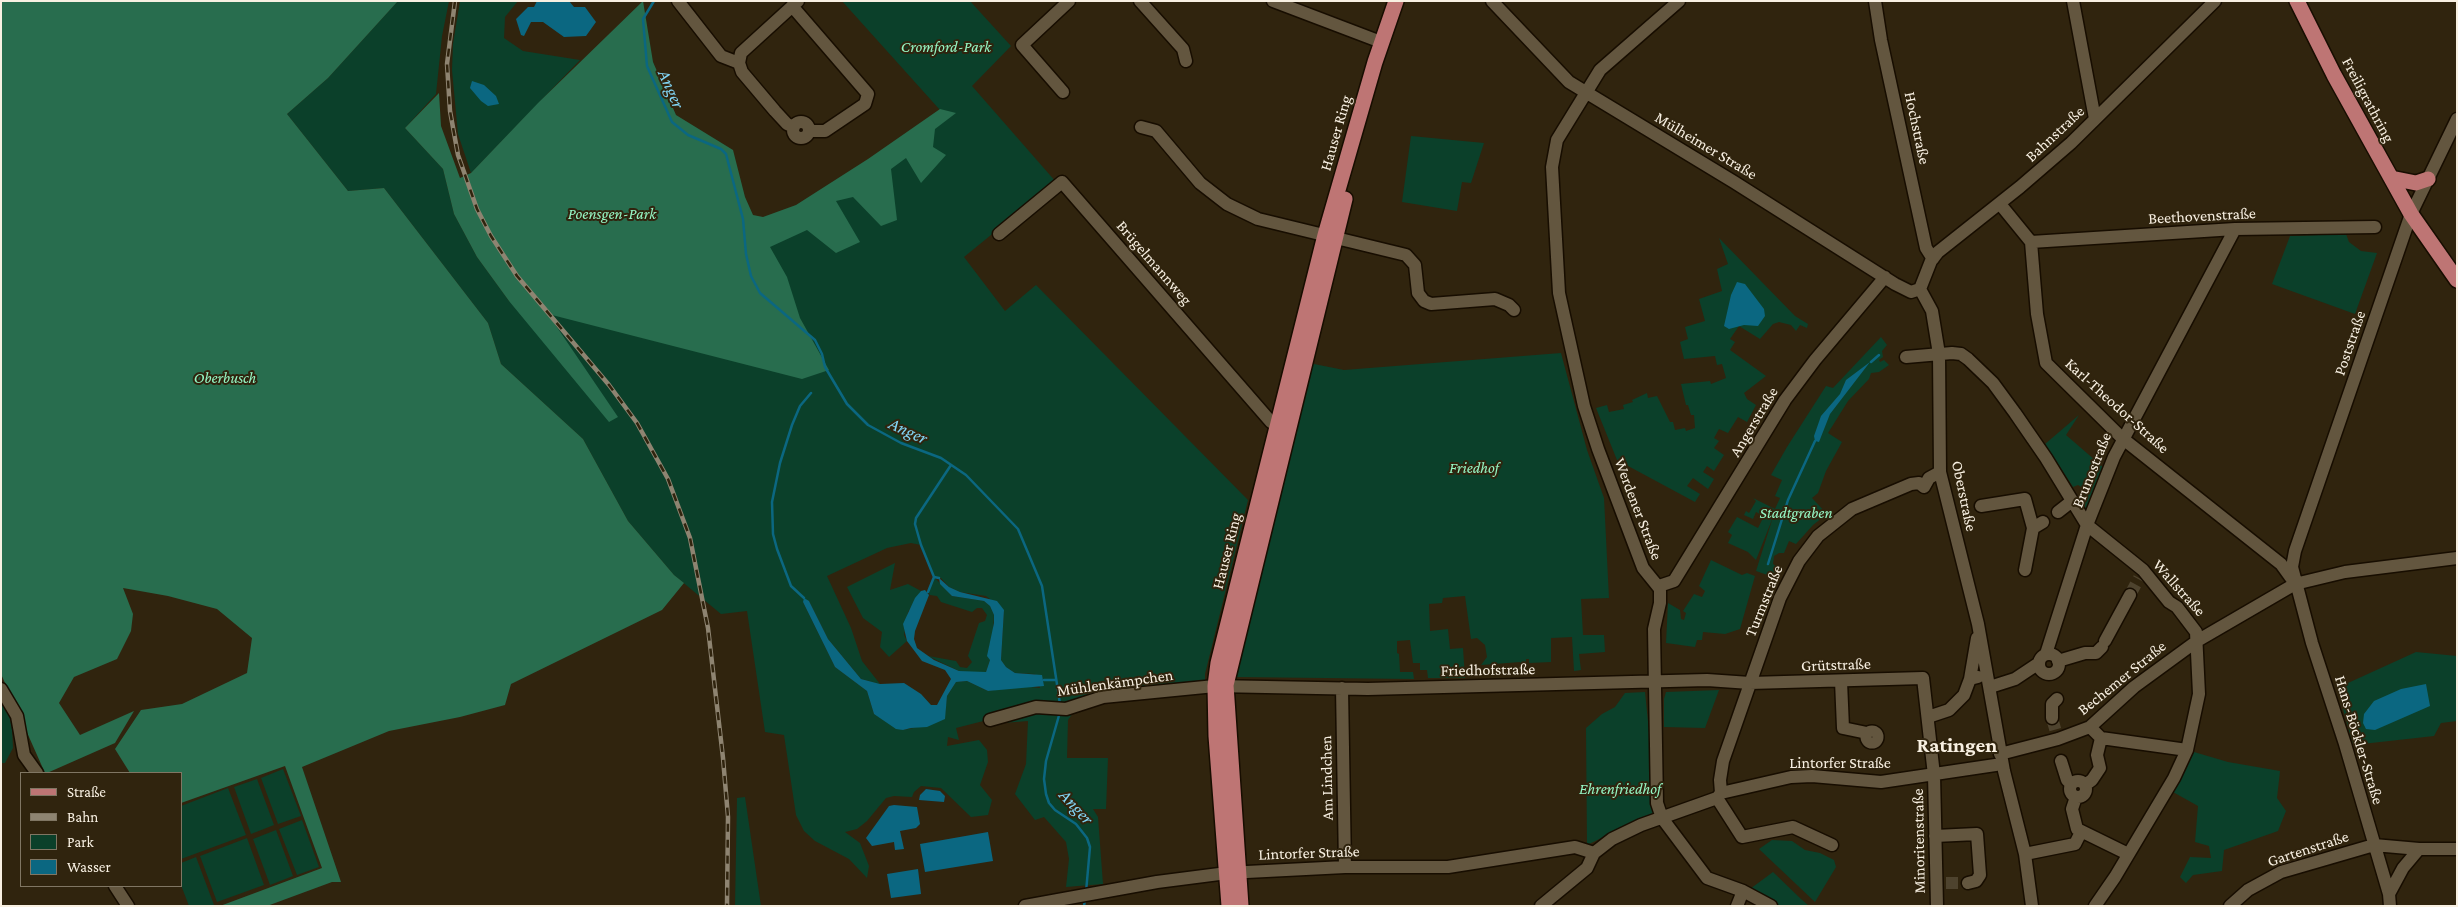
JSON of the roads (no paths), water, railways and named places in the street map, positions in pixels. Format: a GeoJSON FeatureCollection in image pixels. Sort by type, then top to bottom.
{"type":"FeatureCollection","features":[{"type":"Feature","properties":{"kind":"main road","name":"Hauser Ring"},"geometry":{"type":"LineString","coordinates":[[1241,906],[1232,873],[1216,736],[1221,686],[1218,664],[1282,428],[1381,42],[1396,1]]}},
{"type":"Feature","properties":{"kind":"main road","name":"Freiligrathring"},"geometry":{"type":"LineString","coordinates":[[2297,1],[2334,75],[2411,214],[2457,280]]}},
{"type":"Feature","properties":{"kind":"main road"},"geometry":{"type":"LineString","coordinates":[[2391,178],[2416,183],[2428,179]]}},
{"type":"Feature","properties":{"kind":"main road","name":"Hauser Ring"},"geometry":{"type":"LineString","coordinates":[[1229,906],[1232,873]]}},
{"type":"Feature","properties":{"kind":"street"},"geometry":{"type":"LineString","coordinates":[[678,1],[722,56],[739,63]]}},
{"type":"Feature","properties":{"kind":"street"},"geometry":{"type":"LineString","coordinates":[[1063,92],[1022,45],[1070,1]]}},
{"type":"Feature","properties":{"kind":"street"},"geometry":{"type":"LineString","coordinates":[[1140,1],[1183,49],[1186,62]]}},
{"type":"Feature","properties":{"kind":"street"},"geometry":{"type":"LineString","coordinates":[[1273,1],[1381,42]]}},
{"type":"Feature","properties":{"kind":"street","name":"Mülheimer Straße"},"geometry":{"type":"LineString","coordinates":[[1492,1],[1569,82],[1758,197],[1890,281],[1911,292],[1920,289]]}},
{"type":"Feature","properties":{"kind":"street","name":"Werdener Straße"},"geometry":{"type":"LineString","coordinates":[[1659,586],[1643,568],[1587,415],[1569,345],[1552,167],[1554,151],[1593,78],[1608,61],[1679,1]]}},
{"type":"Feature","properties":{"kind":"street","name":"Hochstraße"},"geometry":{"type":"LineString","coordinates":[[1876,1],[1881,40],[1924,239],[1926,248],[1933,259]]}},
{"type":"Feature","properties":{"kind":"street"},"geometry":{"type":"LineString","coordinates":[[2073,1],[2095,119]]}},
{"type":"Feature","properties":{"kind":"street","name":"Bahnstraße"},"geometry":{"type":"LineString","coordinates":[[1920,289],[1933,259],[1959,235],[2000,204],[2095,119],[2215,1]]}},
{"type":"Feature","properties":{"kind":"street"},"geometry":{"type":"LineString","coordinates":[[795,4],[868,94],[865,104],[825,131],[810,131],[804,137],[798,137],[794,134],[794,127],[787,124],[742,72],[739,63],[741,53],[795,4]]}},
{"type":"Feature","properties":{"kind":"street","name":"Poststraße"},"geometry":{"type":"LineString","coordinates":[[2296,584],[2292,567],[2295,551],[2411,214],[2457,119]]}},
{"type":"Feature","properties":{"kind":"street"},"geometry":{"type":"LineString","coordinates":[[1141,128],[1156,131],[1200,183],[1227,204],[1258,219],[1406,255],[1415,265],[1418,293],[1424,301],[1431,304],[1495,300],[1509,305],[1514,310]]}},
{"type":"Feature","properties":{"kind":"street","name":"Brügelmannweg"},"geometry":{"type":"LineString","coordinates":[[999,234],[1062,182],[1264,415],[1282,428]]}},
{"type":"Feature","properties":{"kind":"street"},"geometry":{"type":"LineString","coordinates":[[2000,204],[2031,242]]}},
{"type":"Feature","properties":{"kind":"street","name":"Beethovenstraße"},"geometry":{"type":"LineString","coordinates":[[2031,242],[2235,229],[2375,227]]}},
{"type":"Feature","properties":{"kind":"street","name":"Brunostraße"},"geometry":{"type":"LineString","coordinates":[[2043,659],[2087,525],[2122,438],[2235,229]]}},
{"type":"Feature","properties":{"kind":"street","name":"Karl-Theodor-Straße"},"geometry":{"type":"LineString","coordinates":[[2031,242],[2037,314],[2046,363],[2122,438],[2281,564],[2296,584]]}},
{"type":"Feature","properties":{"kind":"street","name":"Angerstraße"},"geometry":{"type":"LineString","coordinates":[[1659,586],[1674,581],[1777,412],[1808,368],[1890,281]]}},
{"type":"Feature","properties":{"kind":"street","name":"Oberstraße"},"geometry":{"type":"LineString","coordinates":[[1920,289],[1932,312],[1939,354],[1940,472],[1978,624],[1983,679],[2025,854],[2032,906]]}},
{"type":"Feature","properties":{"kind":"street","name":"Wallstraße"},"geometry":{"type":"LineString","coordinates":[[1906,357],[1956,353],[1965,356],[1993,383],[2046,458],[2087,525],[2169,602],[2177,606],[2196,632],[2198,640],[2199,694],[2187,750],[2174,778],[2095,906]]}},
{"type":"Feature","properties":{"kind":"street","name":"Turmstraße"},"geometry":{"type":"LineString","coordinates":[[1719,796],[1723,761],[1786,584],[1799,561],[1818,536],[1852,509],[1911,484],[1918,484],[1924,487],[1929,478],[1940,472]]}},
{"type":"Feature","properties":{"kind":"street"},"geometry":{"type":"LineString","coordinates":[[1981,506],[2025,499],[2038,525],[2025,570]]}},
{"type":"Feature","properties":{"kind":"street"},"geometry":{"type":"LineString","coordinates":[[2058,512],[2072,501]]}},
{"type":"Feature","properties":{"kind":"street","name":"Bechemer Straße"},"geometry":{"type":"LineString","coordinates":[[2001,759],[2090,727],[2134,687],[2198,640],[2296,584],[2345,572],[2457,558]]}},
{"type":"Feature","properties":{"kind":"street","name":"Hans-Böckler-Straße"},"geometry":{"type":"LineString","coordinates":[[2296,584],[2390,900]]}},
{"type":"Feature","properties":{"kind":"street"},"geometry":{"type":"LineString","coordinates":[[1659,586],[1661,598],[1654,630],[1657,802],[1662,818],[1707,878],[1744,890],[1771,906]]}},
{"type":"Feature","properties":{"kind":"street"},"geometry":{"type":"LineString","coordinates":[[2058,661],[2085,653],[2096,653],[2104,644],[2130,595]]}},
{"type":"Feature","properties":{"kind":"street"},"geometry":{"type":"LineString","coordinates":[[1978,624],[1976,650],[1983,679]]}},
{"type":"Feature","properties":{"kind":"street"},"geometry":{"type":"LineString","coordinates":[[1928,717],[1949,710],[1983,679],[2015,679],[2043,659],[2056,656],[2058,668],[2053,673],[2043,672],[2043,659]]}},
{"type":"Feature","properties":{"kind":"street","name":"Grütstraße"},"geometry":{"type":"LineString","coordinates":[[1750,683],[1923,678]]}},
{"type":"Feature","properties":{"kind":"street","name":"Minoritenstraße"},"geometry":{"type":"LineString","coordinates":[[1923,678],[1934,775],[1935,836],[1941,883],[1937,906]]}},
{"type":"Feature","properties":{"kind":"street","name":"Friedhofstraße"},"geometry":{"type":"LineString","coordinates":[[1221,686],[1342,688],[1707,680],[1750,683]]}},
{"type":"Feature","properties":{"kind":"street"},"geometry":{"type":"LineString","coordinates":[[1841,681],[1843,728],[1867,734]]}},
{"type":"Feature","properties":{"kind":"street","name":"Mühlenkämpchen"},"geometry":{"type":"LineString","coordinates":[[990,720],[1036,707],[1066,708],[1103,697],[1221,686]]}},
{"type":"Feature","properties":{"kind":"street","name":"Am Lindchen"},"geometry":{"type":"LineString","coordinates":[[1342,688],[1345,867]]}},
{"type":"Feature","properties":{"kind":"street"},"geometry":{"type":"LineString","coordinates":[[1,689],[17,716],[24,755],[36,772]]}},
{"type":"Feature","properties":{"kind":"street"},"geometry":{"type":"LineString","coordinates":[[2052,718],[2052,704],[2057,699]]}},
{"type":"Feature","properties":{"kind":"street"},"geometry":{"type":"LineString","coordinates":[[2090,727],[2101,738],[2187,750]]}},
{"type":"Feature","properties":{"kind":"street"},"geometry":{"type":"LineString","coordinates":[[2076,797],[2084,795],[2085,785],[2092,780],[2100,768],[2097,755],[2101,738]]}},
{"type":"Feature","properties":{"kind":"street","name":"Lintorfer Straße"},"geometry":{"type":"LineString","coordinates":[[1541,906],[1586,868],[1594,853],[1612,838],[1719,796],[1791,777],[1812,776],[1881,782],[1934,775],[2001,759]]}},
{"type":"Feature","properties":{"kind":"street"},"geometry":{"type":"LineString","coordinates":[[2061,762],[2067,780],[2071,784]]}},
{"type":"Feature","properties":{"kind":"street"},"geometry":{"type":"LineString","coordinates":[[2071,784],[2080,781],[2085,785]]}},
{"type":"Feature","properties":{"kind":"street"},"geometry":{"type":"LineString","coordinates":[[2071,784],[2070,790],[2076,797]]}},
{"type":"Feature","properties":{"kind":"street"},"geometry":{"type":"LineString","coordinates":[[1719,796],[1742,837],[1793,827],[1832,844]]}},
{"type":"Feature","properties":{"kind":"street"},"geometry":{"type":"LineString","coordinates":[[2076,797],[2072,809],[2077,829],[2128,854]]}},
{"type":"Feature","properties":{"kind":"street"},"geometry":{"type":"LineString","coordinates":[[2025,854],[2075,844],[2081,832]]}},
{"type":"Feature","properties":{"kind":"street"},"geometry":{"type":"LineString","coordinates":[[1935,836],[1977,834],[1980,875],[1976,881],[1968,883]]}},
{"type":"Feature","properties":{"kind":"street"},"geometry":{"type":"LineString","coordinates":[[2374,845],[2419,849],[2457,849]]}},
{"type":"Feature","properties":{"kind":"street","name":"Gartenstraße"},"geometry":{"type":"LineString","coordinates":[[2230,906],[2248,890],[2281,872],[2374,845]]}},
{"type":"Feature","properties":{"kind":"street","name":"Lintorfer Straße"},"geometry":{"type":"LineString","coordinates":[[1025,906],[1093,893],[1232,873],[1345,867],[1448,867],[1575,847],[1594,853]]}},
{"type":"Feature","properties":{"kind":"street"},"geometry":{"type":"LineString","coordinates":[[2390,900],[2403,868],[2419,849]]}},
{"type":"Feature","properties":{"kind":"street"},"geometry":{"type":"LineString","coordinates":[[116,887],[128,906]]}},
{"type":"Feature","properties":{"kind":"street"},"geometry":{"type":"LineString","coordinates":[[1737,906],[1744,890]]}},
{"type":"Feature","properties":{"kind":"water"},"geometry":{"type":"Polygon","coordinates":[[[537,1],[569,1],[574,7],[585,7],[596,22],[586,36],[564,37],[543,22],[531,22],[524,36],[521,35],[516,19],[528,7],[534,7],[537,1]]]}},
{"type":"Feature","properties":{"kind":"water"},"geometry":{"type":"Polygon","coordinates":[[[472,81],[484,85],[496,96],[499,104],[488,106],[481,101],[470,88],[472,81]]]}},
{"type":"Feature","properties":{"kind":"water"},"geometry":{"type":"Polygon","coordinates":[[[1737,282],[1745,284],[1764,309],[1765,316],[1758,326],[1744,325],[1729,329],[1724,326],[1731,295],[1737,282]]]}},
{"type":"Feature","properties":{"kind":"water"},"geometry":{"type":"Polygon","coordinates":[[[1870,362],[1830,414],[1819,442],[1815,441],[1814,436],[1821,416],[1840,394],[1846,380],[1870,362]]]}},
{"type":"Feature","properties":{"kind":"water"},"geometry":{"type":"Polygon","coordinates":[[[939,578],[949,587],[960,592],[997,601],[1004,610],[1001,660],[1006,667],[1015,673],[1042,675],[1044,686],[988,691],[967,681],[956,682],[947,696],[945,719],[927,727],[896,729],[874,714],[867,691],[835,667],[803,602],[804,598],[809,601],[828,639],[861,679],[880,684],[904,683],[921,694],[931,705],[937,705],[951,679],[945,670],[922,661],[907,641],[903,624],[915,598],[921,591],[925,590],[929,595],[915,631],[914,639],[917,648],[934,660],[959,671],[986,672],[990,660],[987,656],[994,623],[994,615],[990,606],[984,601],[952,596],[940,584],[939,578]]]}},
{"type":"Feature","properties":{"kind":"water"},"geometry":{"type":"Polygon","coordinates":[[[2426,684],[2430,706],[2375,730],[2366,729],[2363,723],[2364,714],[2374,701],[2401,689],[2426,684]]]}},
{"type":"Feature","properties":{"kind":"water"},"geometry":{"type":"Polygon","coordinates":[[[926,789],[940,791],[945,796],[944,802],[919,800],[920,795],[926,789]]]}},
{"type":"Feature","properties":{"kind":"water"},"geometry":{"type":"Polygon","coordinates":[[[889,806],[917,807],[920,824],[916,828],[900,831],[904,849],[895,850],[894,842],[872,846],[866,838],[889,806]]]}},
{"type":"Feature","properties":{"kind":"water"},"geometry":{"type":"Polygon","coordinates":[[[988,832],[993,861],[925,872],[920,844],[988,832]]]}},
{"type":"Feature","properties":{"kind":"water"},"geometry":{"type":"Polygon","coordinates":[[[918,869],[921,894],[891,898],[887,874],[918,869]]]}},
{"type":"Feature","properties":{"kind":"waterway","name":"Anger"},"geometry":{"type":"LineString","coordinates":[[654,1],[643,19],[647,66],[672,122],[688,135],[721,149],[726,154],[743,219],[746,254],[751,276],[760,293],[815,340],[822,354],[825,367],[847,404],[868,425],[901,443],[941,458],[966,475],[1018,529],[1042,586],[1060,704]]}},
{"type":"Feature","properties":{"kind":"waterway","name":"Stadtgraben"},"geometry":{"type":"LineString","coordinates":[[1871,362],[1879,355]]}},
{"type":"Feature","properties":{"kind":"waterway"},"geometry":{"type":"LineString","coordinates":[[804,598],[791,586],[777,549],[773,534],[772,502],[780,463],[792,425],[800,406],[811,393]]}},
{"type":"Feature","properties":{"kind":"waterway"},"geometry":{"type":"LineString","coordinates":[[1768,564],[1788,500],[1815,441]]}},
{"type":"Feature","properties":{"kind":"waterway"},"geometry":{"type":"LineString","coordinates":[[928,592],[934,577],[921,545],[915,524],[916,518],[951,465]]}},
{"type":"Feature","properties":{"kind":"waterway"},"geometry":{"type":"LineString","coordinates":[[934,577],[939,578]]}},
{"type":"Feature","properties":{"kind":"waterway"},"geometry":{"type":"LineString","coordinates":[[1044,680],[1056,680]]}},
{"type":"Feature","properties":{"kind":"waterway","name":"Anger"},"geometry":{"type":"LineString","coordinates":[[1060,712],[1046,761],[1044,779],[1046,794],[1049,803],[1055,810],[1076,824],[1087,838],[1090,847],[1086,892]]}},
{"type":"Feature","properties":{"kind":"waterway","name":"Anger"},"geometry":{"type":"LineString","coordinates":[[1084,906],[1085,900]]}},
{"type":"Feature","properties":{"kind":"tunnel"},"geometry":{"type":"LineString","coordinates":[[2130,595],[2139,578]]}},
{"type":"Feature","properties":{"kind":"tunnel"},"geometry":{"type":"LineString","coordinates":[[2052,718],[2056,732]]}},
{"type":"Feature","properties":{"kind":"tunnel"},"geometry":{"type":"LineString","coordinates":[[1946,883],[1968,883]]}},
{"type":"Feature","properties":{"kind":"railway"},"geometry":{"type":"LineString","coordinates":[[455,1],[447,64],[450,111],[458,155],[477,209],[491,236],[517,276],[609,385],[637,423],[668,479],[690,538],[708,628],[723,758],[728,817],[727,906]]}},
{"type":"Feature","properties":{"kind":"district","name":"Ratingen"},"geometry":{"type":"Point","coordinates":[1957,746]}},
{"type":"Feature","properties":{"kind":"park label","name":"Cromford-Park"},"geometry":{"type":"Point","coordinates":[946,47]}},
{"type":"Feature","properties":{"kind":"park label","name":"Poensgen-Park"},"geometry":{"type":"Point","coordinates":[612,214]}},
{"type":"Feature","properties":{"kind":"park label","name":"Oberbusch"},"geometry":{"type":"Point","coordinates":[225,378]}},
{"type":"Feature","properties":{"kind":"park label","name":"Friedhof"},"geometry":{"type":"Point","coordinates":[1474,468]}},
{"type":"Feature","properties":{"kind":"park label","name":"Ehrenfriedhof"},"geometry":{"type":"Point","coordinates":[1620,789]}}]}
